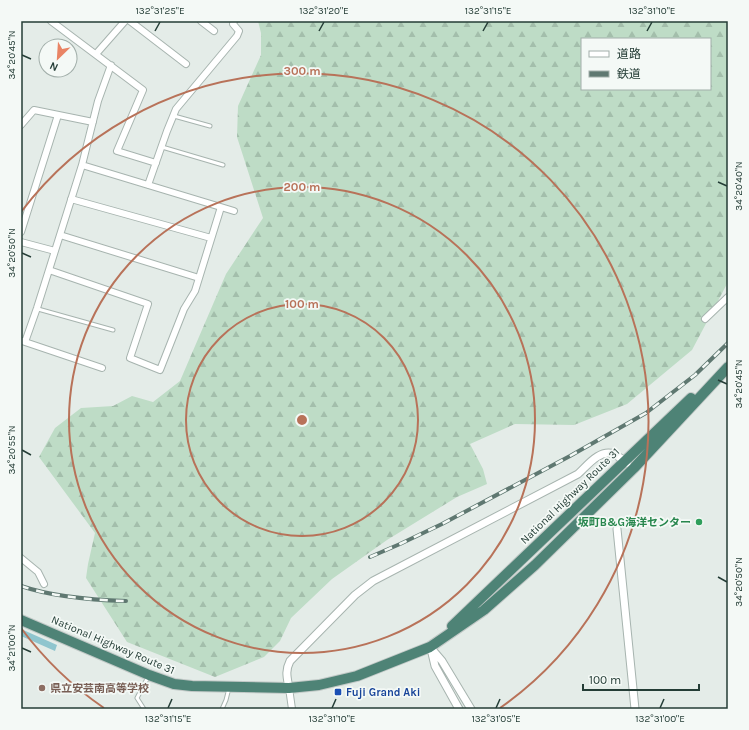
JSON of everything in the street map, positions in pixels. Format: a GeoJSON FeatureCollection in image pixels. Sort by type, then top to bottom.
{"type":"FeatureCollection","features":[{"type":"Feature","properties":{"kind":"highway","name":"National Highway Route 31"},"geometry":{"type":"LineString","coordinates":[[430,647],[624,461],[728,366]]}},
{"type":"Feature","properties":{"kind":"highway","name":"National Highway Route 31"},"geometry":{"type":"LineString","coordinates":[[21,620],[148,675],[174,684],[192,686],[289,688],[319,685],[357,676],[430,647],[484,610],[535,565],[634,468],[728,366]]}},
{"type":"Feature","properties":{"kind":"street"},"geometry":{"type":"LineString","coordinates":[[51,21],[143,90],[117,151],[156,163]]}},
{"type":"Feature","properties":{"kind":"street"},"geometry":{"type":"LineString","coordinates":[[96,54],[125,21]]}},
{"type":"Feature","properties":{"kind":"street"},"geometry":{"type":"LineString","coordinates":[[130,21],[186,64]]}},
{"type":"Feature","properties":{"kind":"street"},"geometry":{"type":"LineString","coordinates":[[201,21],[214,32]]}},
{"type":"Feature","properties":{"kind":"street"},"geometry":{"type":"LineString","coordinates":[[148,185],[176,109],[237,36],[239,31],[233,24],[234,21]]}},
{"type":"Feature","properties":{"kind":"street"},"geometry":{"type":"LineString","coordinates":[[102,368],[23,341],[37,308],[82,165],[98,101],[111,65]]}},
{"type":"Feature","properties":{"kind":"street"},"geometry":{"type":"LineString","coordinates":[[21,125],[34,110],[93,122]]}},
{"type":"Feature","properties":{"kind":"street"},"geometry":{"type":"LineString","coordinates":[[21,232],[58,115]]}},
{"type":"Feature","properties":{"kind":"street"},"geometry":{"type":"LineString","coordinates":[[82,165],[234,211]]}},
{"type":"Feature","properties":{"kind":"street"},"geometry":{"type":"LineString","coordinates":[[71,199],[211,238]]}},
{"type":"Feature","properties":{"kind":"street"},"geometry":{"type":"LineString","coordinates":[[49,270],[148,304],[130,358],[160,370],[184,309],[195,291],[221,207]]}},
{"type":"Feature","properties":{"kind":"street"},"geometry":{"type":"LineString","coordinates":[[60,235],[199,278]]}},
{"type":"Feature","properties":{"kind":"street"},"geometry":{"type":"LineString","coordinates":[[21,242],[55,251]]}},
{"type":"Feature","properties":{"kind":"street"},"geometry":{"type":"LineString","coordinates":[[705,319],[728,297]]}},
{"type":"Feature","properties":{"kind":"street"},"geometry":{"type":"LineString","coordinates":[[292,709],[286,672],[290,661],[355,595],[373,581],[578,474],[600,454],[615,454],[634,468]]}},
{"type":"Feature","properties":{"kind":"street"},"geometry":{"type":"LineString","coordinates":[[617,529],[635,709]]}},
{"type":"Feature","properties":{"kind":"street"},"geometry":{"type":"LineString","coordinates":[[21,558],[38,572],[44,584]]}},
{"type":"Feature","properties":{"kind":"street"},"geometry":{"type":"LineString","coordinates":[[430,647],[435,666],[459,709]]}},
{"type":"Feature","properties":{"kind":"street"},"geometry":{"type":"LineString","coordinates":[[430,647],[442,661],[471,709]]}},
{"type":"Feature","properties":{"kind":"lane"},"geometry":{"type":"LineString","coordinates":[[174,116],[210,126]]}},
{"type":"Feature","properties":{"kind":"lane"},"geometry":{"type":"LineString","coordinates":[[162,146],[223,165]]}},
{"type":"Feature","properties":{"kind":"lane"},"geometry":{"type":"LineString","coordinates":[[37,308],[113,330]]}},
{"type":"Feature","properties":{"kind":"lane"},"geometry":{"type":"LineString","coordinates":[[144,709],[138,698],[148,675]]}},
{"type":"Feature","properties":{"kind":"lane"},"geometry":{"type":"LineString","coordinates":[[222,709],[230,687]]}},
{"type":"Feature","properties":{"kind":"green space"},"geometry":{"type":"Polygon","coordinates":[[[258,21],[728,21],[728,282],[692,350],[627,404],[574,425],[515,424],[470,444],[483,469],[487,484],[457,497],[387,540],[332,579],[291,618],[280,641],[264,657],[215,677],[127,642],[86,578],[95,533],[39,457],[55,428],[81,408],[113,406],[132,396],[153,402],[180,381],[226,274],[263,218],[237,137],[238,106],[261,55],[261,33],[258,21]]]}},
{"type":"Feature","properties":{"kind":"water"},"geometry":{"type":"Polygon","coordinates":[[[21,629],[57,645],[55,651],[21,636],[21,629]]]}},
{"type":"Feature","properties":{"kind":"railway"},"geometry":{"type":"LineString","coordinates":[[370,557],[442,524],[570,456],[646,413],[695,375],[728,343]]}},
{"type":"Feature","properties":{"kind":"railway"},"geometry":{"type":"LineString","coordinates":[[21,586],[46,593],[87,599],[126,601]]}},
{"type":"Feature","properties":{"kind":"place","name":"坂町B&G海洋センター"},"geometry":{"type":"Point","coordinates":[699,522]}},
{"type":"Feature","properties":{"kind":"place","name":"県立安芸南高等学校"},"geometry":{"type":"Point","coordinates":[42,688]}},
{"type":"Feature","properties":{"kind":"place","name":"Fuji Grand Aki"},"geometry":{"type":"Point","coordinates":[338,692]}}]}
